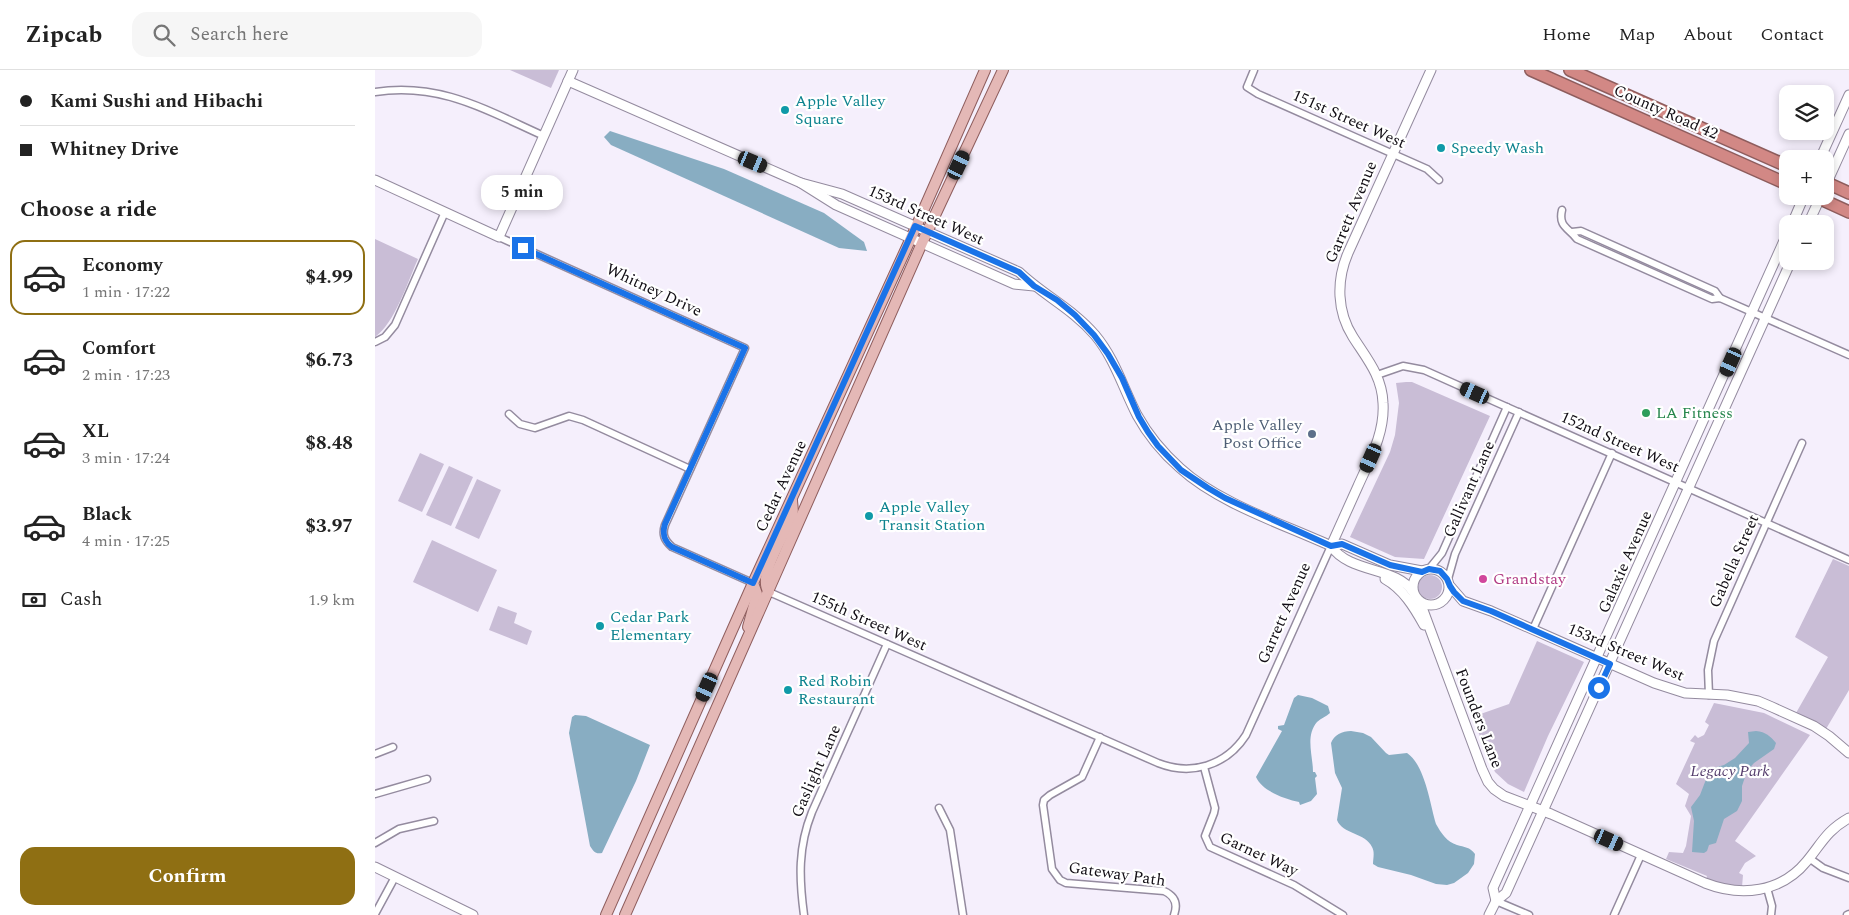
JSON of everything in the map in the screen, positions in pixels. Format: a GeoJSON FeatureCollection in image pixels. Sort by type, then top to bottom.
{"type":"FeatureCollection","features":[{"type":"Feature","properties":{"kind":"highway","name":"County Road 42"},"geometry":{"type":"LineString","coordinates":[[1531,70],[1779,180]]}},
{"type":"Feature","properties":{"kind":"highway","name":"County Road 42"},"geometry":{"type":"LineString","coordinates":[[1570,70],[1779,162]]}},
{"type":"Feature","properties":{"kind":"highway"},"geometry":{"type":"LineString","coordinates":[[1834,187],[1849,193]]}},
{"type":"Feature","properties":{"kind":"highway"},"geometry":{"type":"LineString","coordinates":[[1834,205],[1849,212]]}},
{"type":"Feature","properties":{"kind":"main road","name":"Cedar Avenue"},"geometry":{"type":"LineString","coordinates":[[606,915],[753,583],[985,70]]}},
{"type":"Feature","properties":{"kind":"main road","name":"Cedar Avenue"},"geometry":{"type":"LineString","coordinates":[[625,915],[922,243],[1003,70]]}},
{"type":"Feature","properties":{"kind":"main road"},"geometry":{"type":"LineString","coordinates":[[769,592],[765,587],[765,581],[793,513],[792,499]]}},
{"type":"Feature","properties":{"kind":"main road"},"geometry":{"type":"LineString","coordinates":[[738,661],[757,594],[753,583]]}},
{"type":"Feature","properties":{"kind":"street"},"geometry":{"type":"LineString","coordinates":[[499,237],[573,70]]}},
{"type":"Feature","properties":{"kind":"street","name":"151st Street West"},"geometry":{"type":"LineString","coordinates":[[1254,70],[1247,87],[1258,94],[1427,169],[1439,180]]}},
{"type":"Feature","properties":{"kind":"street","name":"Garrett Avenue"},"geometry":{"type":"LineString","coordinates":[[958,675],[1167,767],[1187,769],[1204,767],[1219,761],[1234,751],[1245,735],[1331,546],[1381,430],[1383,400],[1377,375],[1346,323],[1340,301],[1340,283],[1345,259],[1431,70]]}},
{"type":"Feature","properties":{"kind":"street","name":"153rd Street West"},"geometry":{"type":"LineString","coordinates":[[568,81],[801,183],[841,194],[1019,272],[1034,286],[1057,300],[1075,315],[1094,335],[1115,365],[1131,403],[1148,432],[1158,446],[1181,470],[1225,498],[1331,546],[1337,555],[1372,571],[1400,580],[1409,586],[1417,598]]}},
{"type":"Feature","properties":{"kind":"street"},"geometry":{"type":"LineString","coordinates":[[375,92],[397,89],[438,93],[467,102],[544,136]]}},
{"type":"Feature","properties":{"kind":"street"},"geometry":{"type":"LineString","coordinates":[[1824,150],[1849,95]]}},
{"type":"Feature","properties":{"kind":"street"},"geometry":{"type":"LineString","coordinates":[[1834,167],[1849,134]]}},
{"type":"Feature","properties":{"kind":"street","name":"Whitney Drive"},"geometry":{"type":"LineString","coordinates":[[375,180],[745,348],[663,530],[665,540],[676,549],[753,583]]}},
{"type":"Feature","properties":{"kind":"street","name":"153rd Street West"},"geometry":{"type":"LineString","coordinates":[[801,183],[836,205],[1014,284],[1034,286]]}},
{"type":"Feature","properties":{"kind":"street"},"geometry":{"type":"LineString","coordinates":[[1563,210],[1562,224],[1572,232],[1581,231],[1715,291],[1720,298],[1849,355]]}},
{"type":"Feature","properties":{"kind":"street"},"geometry":{"type":"LineString","coordinates":[[375,342],[385,337],[395,325],[445,212]]}},
{"type":"Feature","properties":{"kind":"street","name":"Galaxie Avenue"},"geometry":{"type":"LineString","coordinates":[[1496,901],[1493,888],[1779,253]]}},
{"type":"Feature","properties":{"kind":"street","name":"Galaxie Avenue"},"geometry":{"type":"LineString","coordinates":[[1489,915],[1496,901],[1506,893],[1787,270]]}},
{"type":"Feature","properties":{"kind":"street","name":"152nd Street West"},"geometry":{"type":"LineString","coordinates":[[1377,375],[1398,367],[1416,368],[1612,453],[1849,560]]}},
{"type":"Feature","properties":{"kind":"street","name":"Gallivant Lane"},"geometry":{"type":"LineString","coordinates":[[1425,570],[1442,553],[1507,407]]}},
{"type":"Feature","properties":{"kind":"street","name":"Gallivant Lane"},"geometry":{"type":"LineString","coordinates":[[1449,583],[1455,554],[1519,412]]}},
{"type":"Feature","properties":{"kind":"street"},"geometry":{"type":"LineString","coordinates":[[509,414],[520,424],[535,428],[569,416],[583,420],[690,469]]}},
{"type":"Feature","properties":{"kind":"street","name":"Gabella Street"},"geometry":{"type":"LineString","coordinates":[[1709,695],[1709,670],[1714,641],[1802,443]]}},
{"type":"Feature","properties":{"kind":"street"},"geometry":{"type":"LineString","coordinates":[[1533,629],[1612,453]]}},
{"type":"Feature","properties":{"kind":"street","name":"153rd Street West"},"geometry":{"type":"LineString","coordinates":[[1331,546],[1342,544],[1390,565],[1425,570]]}},
{"type":"Feature","properties":{"kind":"street"},"geometry":{"type":"LineString","coordinates":[[1425,570],[1440,571],[1449,583],[1446,598],[1431,606],[1417,598],[1413,584],[1415,579],[1425,570]]}},
{"type":"Feature","properties":{"kind":"street","name":"Founders Lane"},"geometry":{"type":"LineString","coordinates":[[1372,571],[1402,592],[1434,642]]}},
{"type":"Feature","properties":{"kind":"street","name":"153rd Street West"},"geometry":{"type":"LineString","coordinates":[[1449,583],[1463,601],[1675,690],[1697,695],[1742,698],[1772,707],[1820,730],[1849,753]]}},
{"type":"Feature","properties":{"kind":"street","name":"155th Street West"},"geometry":{"type":"LineString","coordinates":[[769,592],[958,675]]}},
{"type":"Feature","properties":{"kind":"street","name":"Founders Lane"},"geometry":{"type":"LineString","coordinates":[[1417,598],[1488,782],[1503,796],[1543,811],[1721,889],[1746,892],[1767,888],[1794,874],[1809,858],[1826,834],[1849,818]]}},
{"type":"Feature","properties":{"kind":"street","name":"Gaslight Lane"},"geometry":{"type":"LineString","coordinates":[[804,915],[799,872],[803,836],[887,644]]}},
{"type":"Feature","properties":{"kind":"street","name":"Gateway Path"},"geometry":{"type":"LineString","coordinates":[[1100,737],[1082,777],[1044,800],[1043,810],[1052,869],[1060,880],[1066,883],[1164,891],[1175,899],[1176,909],[1174,915]]}},
{"type":"Feature","properties":{"kind":"street"},"geometry":{"type":"LineString","coordinates":[[375,754],[393,747]]}},
{"type":"Feature","properties":{"kind":"street","name":"Garnet Way"},"geometry":{"type":"LineString","coordinates":[[1204,767],[1215,808],[1205,836],[1210,847],[1293,885],[1343,915]]}},
{"type":"Feature","properties":{"kind":"street"},"geometry":{"type":"LineString","coordinates":[[375,794],[427,780]]}},
{"type":"Feature","properties":{"kind":"street"},"geometry":{"type":"LineString","coordinates":[[939,808],[950,830],[963,915]]}},
{"type":"Feature","properties":{"kind":"street"},"geometry":{"type":"LineString","coordinates":[[375,843],[399,828],[434,821]]}},
{"type":"Feature","properties":{"kind":"street"},"geometry":{"type":"LineString","coordinates":[[1614,915],[1641,855]]}},
{"type":"Feature","properties":{"kind":"street"},"geometry":{"type":"LineString","coordinates":[[1809,858],[1823,868],[1849,878]]}},
{"type":"Feature","properties":{"kind":"street"},"geometry":{"type":"LineString","coordinates":[[375,867],[473,915]]}},
{"type":"Feature","properties":{"kind":"street"},"geometry":{"type":"LineString","coordinates":[[375,914],[395,877]]}},
{"type":"Feature","properties":{"kind":"street"},"geometry":{"type":"LineString","coordinates":[[1767,888],[1772,906],[1771,915]]}},
{"type":"Feature","properties":{"kind":"street"},"geometry":{"type":"LineString","coordinates":[[1496,901],[1529,915]]}},
{"type":"Feature","properties":{"kind":"green space"},"geometry":{"type":"Polygon","coordinates":[[[510,70],[559,70],[551,88],[510,70]]]}},
{"type":"Feature","properties":{"kind":"green space"},"geometry":{"type":"Polygon","coordinates":[[[375,239],[418,259],[395,312],[382,331],[375,337],[375,239]]]}},
{"type":"Feature","properties":{"kind":"green space"},"geometry":{"type":"Polygon","coordinates":[[[1412,382],[1490,416],[1424,559],[1395,557],[1350,537],[1390,452],[1395,435],[1399,403],[1396,383],[1412,382]]]}},
{"type":"Feature","properties":{"kind":"green space"},"geometry":{"type":"Polygon","coordinates":[[[420,453],[444,464],[422,512],[398,501],[420,453]]]}},
{"type":"Feature","properties":{"kind":"green space"},"geometry":{"type":"Polygon","coordinates":[[[449,466],[473,477],[451,526],[426,515],[449,466]]]}},
{"type":"Feature","properties":{"kind":"green space"},"geometry":{"type":"Polygon","coordinates":[[[477,479],[501,490],[479,539],[455,528],[477,479]]]}},
{"type":"Feature","properties":{"kind":"green space"},"geometry":{"type":"Polygon","coordinates":[[[432,540],[497,570],[478,612],[413,582],[432,540]]]}},
{"type":"Feature","properties":{"kind":"green space"},"geometry":{"type":"Polygon","coordinates":[[[1833,559],[1849,566],[1849,690],[1826,729],[1796,713],[1828,657],[1795,637],[1833,559]]]}},
{"type":"Feature","properties":{"kind":"green space"},"geometry":{"type":"Polygon","coordinates":[[[1430,575],[1435,576],[1441,582],[1441,592],[1435,598],[1430,599],[1425,598],[1419,592],[1418,587],[1419,582],[1425,576],[1430,575]]]}},
{"type":"Feature","properties":{"kind":"green space"},"geometry":{"type":"Polygon","coordinates":[[[498,606],[517,613],[514,623],[532,631],[527,645],[489,630],[498,606]]]}},
{"type":"Feature","properties":{"kind":"green space"},"geometry":{"type":"Polygon","coordinates":[[[1537,641],[1584,662],[1548,736],[1524,792],[1508,784],[1495,772],[1472,717],[1509,704],[1537,641]]]}},
{"type":"Feature","properties":{"kind":"green space","name":"Legacy Park"},"geometry":{"type":"Polygon","coordinates":[[[1714,703],[1764,713],[1810,735],[1735,841],[1756,856],[1745,863],[1739,873],[1743,875],[1742,887],[1706,879],[1707,876],[1666,859],[1669,852],[1683,853],[1686,846],[1691,816],[1685,806],[1689,794],[1676,784],[1695,743],[1690,741],[1695,735],[1698,738],[1704,735],[1709,725],[1705,722],[1714,703]]]}},
{"type":"Feature","properties":{"kind":"water"},"geometry":{"type":"Polygon","coordinates":[[[610,131],[724,169],[824,213],[864,242],[867,251],[839,248],[611,145],[604,137],[610,131]]]}},
{"type":"Feature","properties":{"kind":"water"},"geometry":{"type":"Polygon","coordinates":[[[1298,695],[1312,698],[1328,706],[1330,713],[1317,722],[1311,733],[1311,753],[1313,772],[1317,776],[1315,778],[1317,794],[1311,801],[1300,805],[1299,802],[1269,790],[1256,777],[1282,731],[1278,729],[1278,726],[1284,725],[1294,698],[1298,695]]]}},
{"type":"Feature","properties":{"kind":"water"},"geometry":{"type":"Polygon","coordinates":[[[575,715],[586,716],[650,745],[636,781],[602,853],[595,852],[590,846],[569,733],[572,717],[575,715]]]}},
{"type":"Feature","properties":{"kind":"water"},"geometry":{"type":"Polygon","coordinates":[[[1351,731],[1363,733],[1371,737],[1389,755],[1407,753],[1413,759],[1423,775],[1436,824],[1440,831],[1450,842],[1469,849],[1475,854],[1474,864],[1468,873],[1454,883],[1447,885],[1436,884],[1411,875],[1378,867],[1373,864],[1373,851],[1369,842],[1340,825],[1337,820],[1342,788],[1335,773],[1331,743],[1339,734],[1351,731]]]}},
{"type":"Feature","properties":{"kind":"water"},"geometry":{"type":"Polygon","coordinates":[[[1748,732],[1765,733],[1772,738],[1776,743],[1774,749],[1754,763],[1747,771],[1742,786],[1742,801],[1737,811],[1724,819],[1716,843],[1709,845],[1704,853],[1692,852],[1694,821],[1691,807],[1700,795],[1710,769],[1724,765],[1735,758],[1749,743],[1748,732]]]}},
{"type":"Feature","properties":{"kind":"place","name":"Apple Valley Square"},"geometry":{"type":"Point","coordinates":[785,110]}},
{"type":"Feature","properties":{"kind":"place","name":"Speedy Wash"},"geometry":{"type":"Point","coordinates":[1441,148]}},
{"type":"Feature","properties":{"kind":"place","name":"LA Fitness"},"geometry":{"type":"Point","coordinates":[1646,413]}},
{"type":"Feature","properties":{"kind":"place","name":"Apple Valley Post Office"},"geometry":{"type":"Point","coordinates":[1312,434]}},
{"type":"Feature","properties":{"kind":"place","name":"Apple Valley Transit Station"},"geometry":{"type":"Point","coordinates":[869,516]}},
{"type":"Feature","properties":{"kind":"place","name":"Grandstay"},"geometry":{"type":"Point","coordinates":[1483,579]}},
{"type":"Feature","properties":{"kind":"place","name":"Cedar Park Elementary"},"geometry":{"type":"Point","coordinates":[600,626]}},
{"type":"Feature","properties":{"kind":"place","name":"Red Robin Restaurant"},"geometry":{"type":"Point","coordinates":[788,690]}},
{"type":"Feature","properties":{"kind":"route"},"geometry":{"type":"LineString","coordinates":[[523,248],[745,348],[665,524],[663,535],[672,547],[753,583],[915,226],[1019,272],[1034,286],[1057,300],[1075,315],[1094,335],[1115,365],[1131,403],[1158,446],[1181,470],[1194,479],[1225,498],[1331,546],[1342,544],[1390,565],[1422,572],[1429,569],[1440,571],[1444,574],[1454,592],[1463,601],[1491,611],[1610,664],[1599,688]]}}]}
